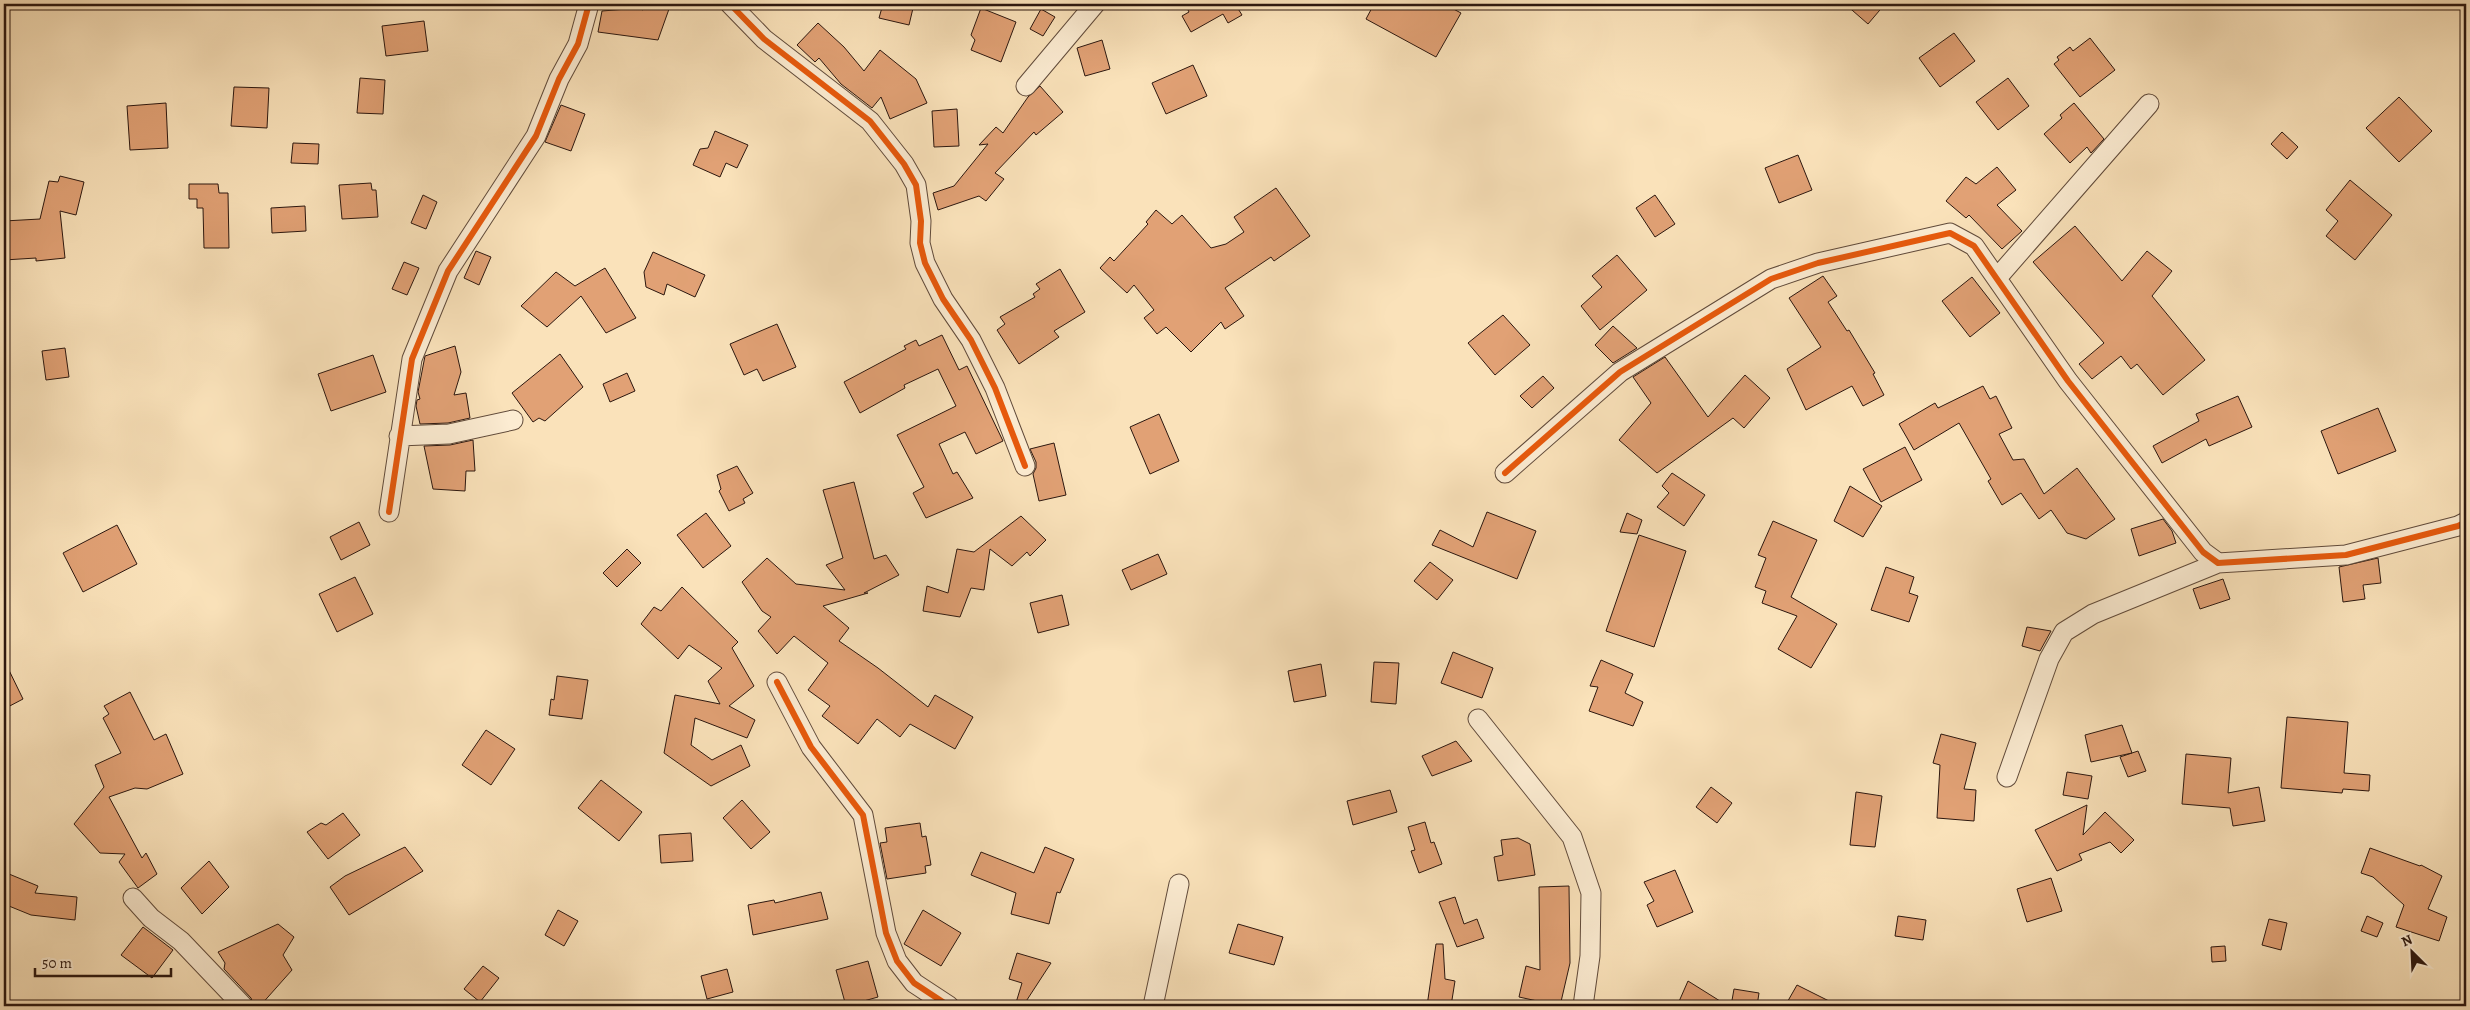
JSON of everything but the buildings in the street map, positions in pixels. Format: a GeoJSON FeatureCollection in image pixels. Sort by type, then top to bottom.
{"type":"FeatureCollection","features":[{"type":"Feature","properties":{"kind":"street"},"geometry":{"type":"LineString","coordinates":[[389,512],[412,359],[448,271],[536,136],[559,80],[578,44],[589,4]]}},
{"type":"Feature","properties":{"kind":"street"},"geometry":{"type":"LineString","coordinates":[[730,4],[764,39],[870,121],[904,164],[916,185],[921,221],[920,243],[925,263],[943,300],[971,340],[994,388],[1025,466]]}},
{"type":"Feature","properties":{"kind":"street"},"geometry":{"type":"LineString","coordinates":[[1026,86],[1095,4]]}},
{"type":"Feature","properties":{"kind":"street"},"geometry":{"type":"LineString","coordinates":[[1997,278],[2149,104]]}},
{"type":"Feature","properties":{"kind":"street"},"geometry":{"type":"LineString","coordinates":[[1505,473],[1620,372],[1771,279],[1818,263],[1950,233],[1974,246],[2068,381],[2203,552],[2218,563]]}},
{"type":"Feature","properties":{"kind":"street"},"geometry":{"type":"LineString","coordinates":[[399,436],[449,434],[513,420]]}},
{"type":"Feature","properties":{"kind":"street"},"geometry":{"type":"LineString","coordinates":[[2007,777],[2049,659],[2064,632],[2093,614],[2218,563],[2346,555],[2458,526],[2466,522]]}},
{"type":"Feature","properties":{"kind":"street"},"geometry":{"type":"LineString","coordinates":[[777,682],[811,747],[863,815],[886,933],[897,961],[914,983],[949,1006]]}},
{"type":"Feature","properties":{"kind":"street"},"geometry":{"type":"LineString","coordinates":[[1478,719],[1572,837],[1591,893],[1590,956],[1583,1006]]}},
{"type":"Feature","properties":{"kind":"street"},"geometry":{"type":"LineString","coordinates":[[1153,1006],[1179,884]]}},
{"type":"Feature","properties":{"kind":"street"},"geometry":{"type":"LineString","coordinates":[[134,898],[151,918],[181,941],[243,1006]]}},
{"type":"Feature","properties":{"kind":"cycle path"},"geometry":{"type":"LineString","coordinates":[[389,512],[412,359],[448,271],[536,136],[559,79],[578,44],[589,4]]}},
{"type":"Feature","properties":{"kind":"cycle path"},"geometry":{"type":"LineString","coordinates":[[730,4],[764,39],[870,121],[904,164],[916,185],[921,221],[920,243],[925,263],[943,299],[971,340],[995,388],[1025,466]]}},
{"type":"Feature","properties":{"kind":"cycle path"},"geometry":{"type":"LineString","coordinates":[[1505,473],[1620,372],[1771,279],[1818,263],[1950,233],[1974,246],[2068,381],[2203,552],[2218,563],[2346,555],[2458,526],[2466,522]]}},
{"type":"Feature","properties":{"kind":"cycle path"},"geometry":{"type":"LineString","coordinates":[[777,682],[811,747],[863,815],[886,933],[897,961],[914,983],[949,1006]]}}]}
